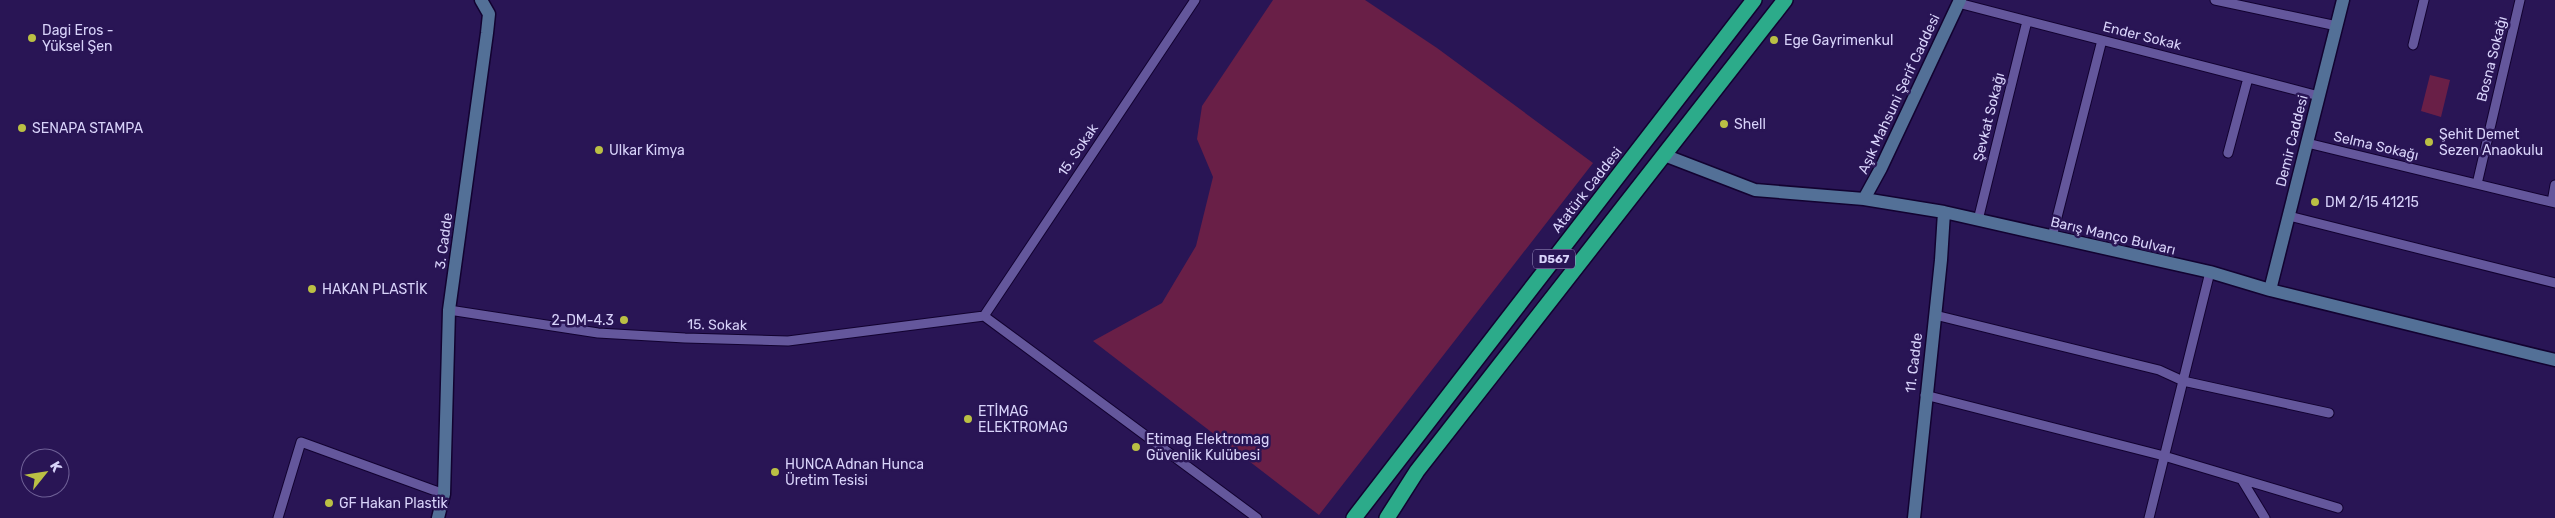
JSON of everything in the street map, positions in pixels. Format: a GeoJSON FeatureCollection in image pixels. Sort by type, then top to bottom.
{"type":"FeatureCollection","features":[{"type":"Feature","properties":{"kind":"highway","name":"Atatürk Caddesi"},"geometry":{"type":"LineString","coordinates":[[1354,518],[1754,0]]}},
{"type":"Feature","properties":{"kind":"highway","name":"D567"},"geometry":{"type":"LineString","coordinates":[[1387,518],[1417,471],[1785,0]]}},
{"type":"Feature","properties":{"kind":"street","name":"3. Cadde"},"geometry":{"type":"LineString","coordinates":[[438,518],[444,494],[449,310],[489,14],[481,0]]}},
{"type":"Feature","properties":{"kind":"street","name":"15. Sokak"},"geometry":{"type":"LineString","coordinates":[[449,310],[598,333],[788,341],[984,316],[1195,0]]}},
{"type":"Feature","properties":{"kind":"street"},"geometry":{"type":"LineString","coordinates":[[2215,0],[2337,26]]}},
{"type":"Feature","properties":{"kind":"street","name":"Demir Caddesi"},"geometry":{"type":"LineString","coordinates":[[2270,290],[2343,0]]}},
{"type":"Feature","properties":{"kind":"street"},"geometry":{"type":"LineString","coordinates":[[2414,45],[2424,0]]}},
{"type":"Feature","properties":{"kind":"street","name":"Bosna Sokağı"},"geometry":{"type":"LineString","coordinates":[[2477,184],[2520,0]]}},
{"type":"Feature","properties":{"kind":"street","name":"Ender Sokak"},"geometry":{"type":"LineString","coordinates":[[1959,2],[2319,96]]}},
{"type":"Feature","properties":{"kind":"street","name":"Aşık Mahsuni Şerif Caddesi"},"geometry":{"type":"LineString","coordinates":[[1864,199],[1881,168],[1959,2]]}},
{"type":"Feature","properties":{"kind":"street","name":"Şevkat Sokağı"},"geometry":{"type":"LineString","coordinates":[[1978,220],[2027,21]]}},
{"type":"Feature","properties":{"kind":"street"},"geometry":{"type":"LineString","coordinates":[[2052,237],[2102,40]]}},
{"type":"Feature","properties":{"kind":"street"},"geometry":{"type":"LineString","coordinates":[[2228,153],[2248,78]]}},
{"type":"Feature","properties":{"kind":"street","name":"Selma Sokağı"},"geometry":{"type":"LineString","coordinates":[[2307,143],[2553,203]]}},
{"type":"Feature","properties":{"kind":"street","name":"Barış Manço Bulvarı"},"geometry":{"type":"LineString","coordinates":[[1664,155],[1755,190],[1864,199],[1944,212],[2210,272],[2270,290],[2555,360]]}},
{"type":"Feature","properties":{"kind":"street"},"geometry":{"type":"LineString","coordinates":[[2553,203],[2555,185]]}},
{"type":"Feature","properties":{"kind":"street","name":"11. Cadde"},"geometry":{"type":"LineString","coordinates":[[1914,518],[1944,212]]}},
{"type":"Feature","properties":{"kind":"street"},"geometry":{"type":"LineString","coordinates":[[2289,216],[2555,283]]}},
{"type":"Feature","properties":{"kind":"street"},"geometry":{"type":"LineString","coordinates":[[2149,518],[2210,272]]}},
{"type":"Feature","properties":{"kind":"street"},"geometry":{"type":"LineString","coordinates":[[1935,315],[2159,370],[2183,381],[2329,413]]}},
{"type":"Feature","properties":{"kind":"street"},"geometry":{"type":"LineString","coordinates":[[984,316],[1257,518]]}},
{"type":"Feature","properties":{"kind":"street"},"geometry":{"type":"LineString","coordinates":[[1925,395],[2164,456],[2338,508]]}},
{"type":"Feature","properties":{"kind":"street"},"geometry":{"type":"LineString","coordinates":[[278,518],[301,442],[444,494]]}},
{"type":"Feature","properties":{"kind":"street"},"geometry":{"type":"LineString","coordinates":[[2242,480],[2265,518]]}},
{"type":"Feature","properties":{"kind":"shaded area"},"geometry":{"type":"Polygon","coordinates":[[[1273,0],[1365,0],[1437,48],[1593,163],[1319,515],[1093,341],[1162,303],[1196,246],[1213,177],[1197,139],[1202,106],[1273,0]]]}},
{"type":"Feature","properties":{"kind":"shaded area"},"geometry":{"type":"Polygon","coordinates":[[[2430,75],[2450,80],[2441,117],[2421,111],[2430,75]]]}},
{"type":"Feature","properties":{"kind":"place","name":"Dagi Eros - Yüksel Şen"},"geometry":{"type":"Point","coordinates":[32,38]}},
{"type":"Feature","properties":{"kind":"place","name":"Ege Gayrimenkul"},"geometry":{"type":"Point","coordinates":[1774,40]}},
{"type":"Feature","properties":{"kind":"place","name":"Shell"},"geometry":{"type":"Point","coordinates":[1724,124]}},
{"type":"Feature","properties":{"kind":"place","name":"SENAPA STAMPA"},"geometry":{"type":"Point","coordinates":[22,128]}},
{"type":"Feature","properties":{"kind":"place","name":"Şehit Demet Sezen Anaokulu"},"geometry":{"type":"Point","coordinates":[2429,142]}},
{"type":"Feature","properties":{"kind":"place","name":"Ulkar Kimya"},"geometry":{"type":"Point","coordinates":[599,150]}},
{"type":"Feature","properties":{"kind":"place","name":"DM 2/15 41215"},"geometry":{"type":"Point","coordinates":[2315,202]}},
{"type":"Feature","properties":{"kind":"place","name":"HAKAN PLASTİK"},"geometry":{"type":"Point","coordinates":[312,289]}},
{"type":"Feature","properties":{"kind":"place","name":"2-DM-4.3"},"geometry":{"type":"Point","coordinates":[624,320]}},
{"type":"Feature","properties":{"kind":"place","name":"ETİMAG ELEKTROMAG"},"geometry":{"type":"Point","coordinates":[968,419]}},
{"type":"Feature","properties":{"kind":"place","name":"Etimag Elektromag Güvenlik Kulübesi"},"geometry":{"type":"Point","coordinates":[1136,447]}},
{"type":"Feature","properties":{"kind":"place","name":"HUNCA Adnan Hunca Üretim Tesisi"},"geometry":{"type":"Point","coordinates":[775,472]}},
{"type":"Feature","properties":{"kind":"place","name":"GF Hakan Plastik"},"geometry":{"type":"Point","coordinates":[329,503]}}]}
